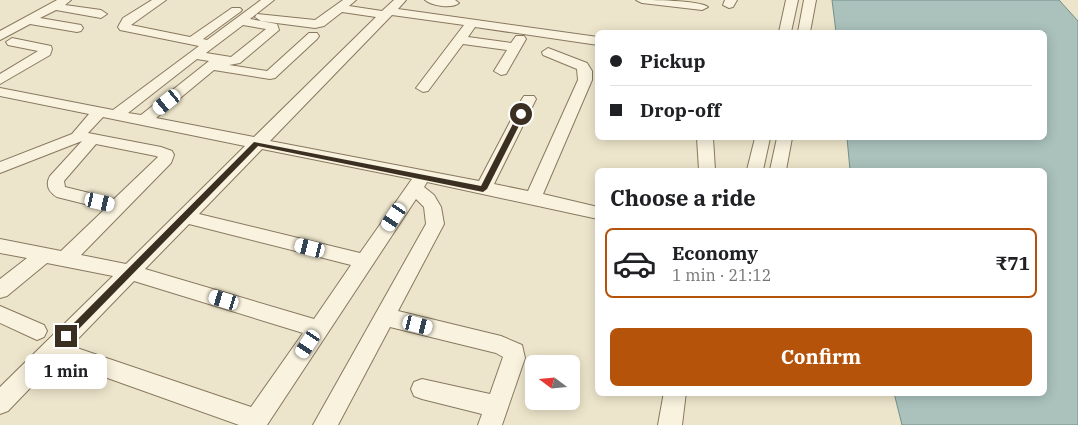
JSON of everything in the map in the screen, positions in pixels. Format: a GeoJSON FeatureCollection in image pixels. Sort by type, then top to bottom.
{"type":"FeatureCollection","features":[{"type":"Feature","properties":{"kind":"street"},"geometry":{"type":"LineString","coordinates":[[6,39],[28,20],[65,0]]}},
{"type":"Feature","properties":{"kind":"street"},"geometry":{"type":"LineString","coordinates":[[160,0],[128,21],[124,27],[209,44]]}},
{"type":"Feature","properties":{"kind":"street"},"geometry":{"type":"LineString","coordinates":[[192,41],[250,0]]}},
{"type":"Feature","properties":{"kind":"street"},"geometry":{"type":"LineString","coordinates":[[65,259],[166,159],[166,155],[161,152],[86,138],[79,133],[195,55],[268,0]]}},
{"type":"Feature","properties":{"kind":"street"},"geometry":{"type":"LineString","coordinates":[[244,18],[315,24],[320,23],[350,0]]}},
{"type":"Feature","properties":{"kind":"street"},"geometry":{"type":"LineString","coordinates":[[0,403],[400,0]]}},
{"type":"Feature","properties":{"kind":"street"},"geometry":{"type":"LineString","coordinates":[[431,0],[453,3]]}},
{"type":"Feature","properties":{"kind":"street"},"geometry":{"type":"LineString","coordinates":[[642,0],[702,7]]}},
{"type":"Feature","properties":{"kind":"street"},"geometry":{"type":"LineString","coordinates":[[785,30],[792,0]]}},
{"type":"Feature","properties":{"kind":"street"},"geometry":{"type":"LineString","coordinates":[[804,30],[810,0]]}},
{"type":"Feature","properties":{"kind":"street"},"geometry":{"type":"LineString","coordinates":[[54,6],[101,14]]}},
{"type":"Feature","properties":{"kind":"street"},"geometry":{"type":"LineString","coordinates":[[340,8],[472,23],[595,41]]}},
{"type":"Feature","properties":{"kind":"street"},"geometry":{"type":"LineString","coordinates":[[143,121],[215,63],[235,60],[273,30],[273,27],[244,18]]}},
{"type":"Feature","properties":{"kind":"street"},"geometry":{"type":"LineString","coordinates":[[28,20],[77,28]]}},
{"type":"Feature","properties":{"kind":"street"},"geometry":{"type":"LineString","coordinates":[[423,88],[472,23]]}},
{"type":"Feature","properties":{"kind":"street"},"geometry":{"type":"LineString","coordinates":[[501,71],[525,30]]}},
{"type":"Feature","properties":{"kind":"street"},"geometry":{"type":"LineString","coordinates":[[195,55],[215,63],[270,75],[313,36]]}},
{"type":"Feature","properties":{"kind":"street"},"geometry":{"type":"LineString","coordinates":[[0,80],[45,52],[46,49],[6,39]]}},
{"type":"Feature","properties":{"kind":"street"},"geometry":{"type":"LineString","coordinates":[[460,40],[515,47]]}},
{"type":"Feature","properties":{"kind":"street"},"geometry":{"type":"LineString","coordinates":[[533,198],[585,80],[585,71],[582,66],[548,52]]}},
{"type":"Feature","properties":{"kind":"street"},"geometry":{"type":"LineString","coordinates":[[0,92],[257,144],[418,182],[483,189],[595,212]]}},
{"type":"Feature","properties":{"kind":"street"},"geometry":{"type":"LineString","coordinates":[[483,189],[529,99]]}},
{"type":"Feature","properties":{"kind":"street"},"geometry":{"type":"LineString","coordinates":[[0,168],[86,138]]}},
{"type":"Feature","properties":{"kind":"street"},"geometry":{"type":"LineString","coordinates":[[86,138],[56,180],[56,186],[58,190],[64,193],[118,206]]}},
{"type":"Feature","properties":{"kind":"street"},"geometry":{"type":"LineString","coordinates":[[705,140],[707,168]]}},
{"type":"Feature","properties":{"kind":"street"},"geometry":{"type":"LineString","coordinates":[[756,168],[762,140]]}},
{"type":"Feature","properties":{"kind":"street"},"geometry":{"type":"LineString","coordinates":[[778,168],[784,140]]}},
{"type":"Feature","properties":{"kind":"street"},"geometry":{"type":"LineString","coordinates":[[53,349],[255,423],[418,182]]}},
{"type":"Feature","properties":{"kind":"street"},"geometry":{"type":"LineString","coordinates":[[325,425],[435,224],[436,214],[433,203],[418,182]]}},
{"type":"Feature","properties":{"kind":"street"},"geometry":{"type":"LineString","coordinates":[[184,217],[364,261]]}},
{"type":"Feature","properties":{"kind":"street"},"geometry":{"type":"LineString","coordinates":[[0,246],[130,272],[318,329]]}},
{"type":"Feature","properties":{"kind":"street"},"geometry":{"type":"LineString","coordinates":[[0,290],[44,255]]}},
{"type":"Feature","properties":{"kind":"street"},"geometry":{"type":"LineString","coordinates":[[0,314],[37,330]]}},
{"type":"Feature","properties":{"kind":"street"},"geometry":{"type":"LineString","coordinates":[[384,317],[501,345],[514,352],[514,358],[493,416],[422,389]]}},
{"type":"Feature","properties":{"kind":"street"},"geometry":{"type":"LineString","coordinates":[[670,425],[674,396]]}},
{"type":"Feature","properties":{"kind":"water"},"geometry":{"type":"Polygon","coordinates":[[[832,0],[1059,0],[1078,21],[1078,425],[902,425],[895,396],[1047,396],[1047,168],[850,168],[847,140],[1047,140],[1047,30],[836,30],[832,0]]]}},
{"type":"Feature","properties":{"kind":"route"},"geometry":{"type":"LineString","coordinates":[[66,336],[257,144],[483,189],[521,114]]}}]}
